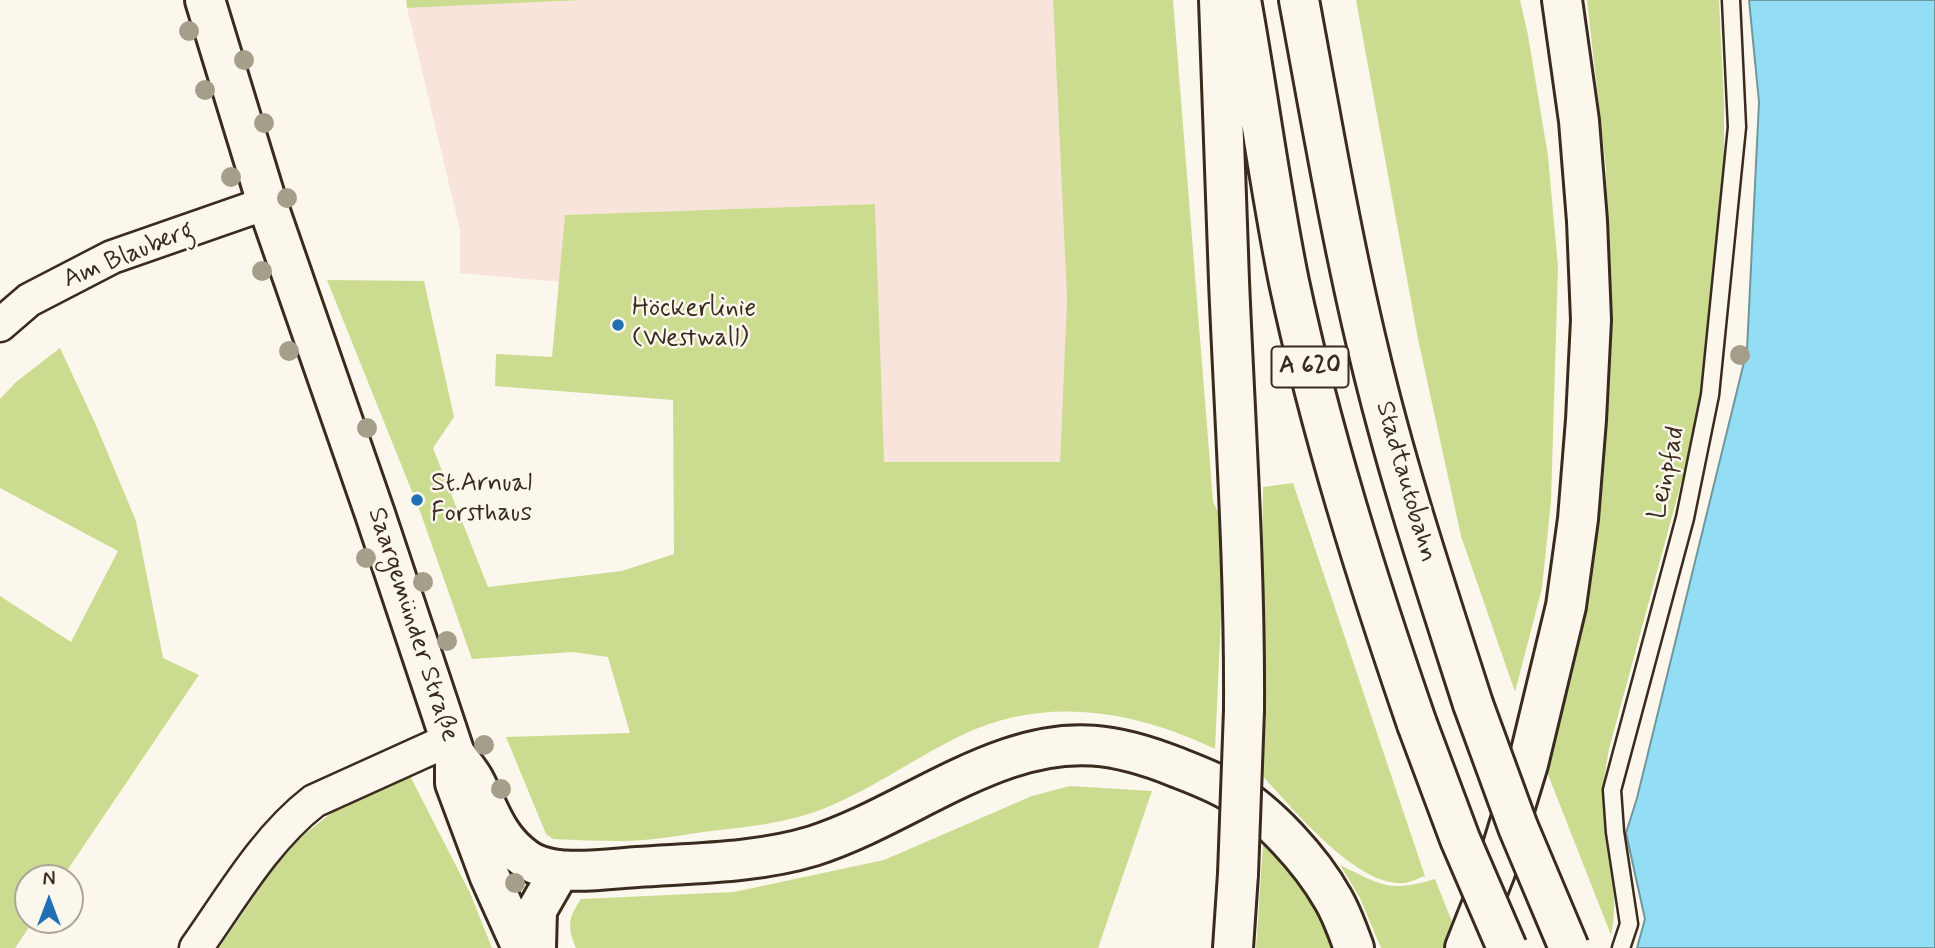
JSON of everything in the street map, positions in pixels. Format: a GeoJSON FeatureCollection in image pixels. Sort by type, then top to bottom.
{"type":"FeatureCollection","features":[{"type":"Feature","properties":{"kind":"main road","name":"Saargemünder Straße"},"geometry":{"type":"LineString","coordinates":[[205,0],[267,203],[453,746],[473,778],[494,825],[510,846],[528,861],[560,870],[612,869],[699,863],[783,853],[839,836],[964,776],[1010,758],[1052,747],[1087,744],[1121,747],[1202,777],[1231,792],[1265,817],[1304,859],[1333,899],[1354,948]]}},
{"type":"Feature","properties":{"kind":"main road"},"geometry":{"type":"LineString","coordinates":[[1219,0],[1229,282],[1242,520],[1244,710],[1233,948]]}},
{"type":"Feature","properties":{"kind":"main road","name":"A 620"},"geometry":{"type":"LineString","coordinates":[[1241,0],[1289,282],[1369,585],[1460,839],[1507,948]]}},
{"type":"Feature","properties":{"kind":"main road","name":"Stadtautobahn"},"geometry":{"type":"LineString","coordinates":[[1299,0],[1350,275],[1401,472],[1473,704],[1518,827],[1569,948]]}},
{"type":"Feature","properties":{"kind":"main road"},"geometry":{"type":"LineString","coordinates":[[1465,948],[1495,872],[1531,751],[1566,606],[1578,519],[1591,320],[1579,121],[1562,0]]}},
{"type":"Feature","properties":{"kind":"main road"},"geometry":{"type":"LineString","coordinates":[[453,746],[455,783],[490,877],[522,948]]}},
{"type":"Feature","properties":{"kind":"main road"},"geometry":{"type":"LineString","coordinates":[[536,948],[537,910],[560,870]]}},
{"type":"Feature","properties":{"kind":"street","name":"Am Blauberg"},"geometry":{"type":"LineString","coordinates":[[0,325],[29,300],[111,257],[267,203]]}},
{"type":"Feature","properties":{"kind":"street"},"geometry":{"type":"LineString","coordinates":[[196,948],[258,860],[302,811],[322,798],[453,746]]}},
{"type":"Feature","properties":{"kind":"lane","name":"Leinpfad"},"geometry":{"type":"LineString","coordinates":[[1621,948],[1629,923],[1615,832],[1612,790],[1685,518],[1710,396],[1737,127],[1731,0]]}},
{"type":"Feature","properties":{"kind":"shaded area"},"geometry":{"type":"Polygon","coordinates":[[[583,0],[1053,0],[1067,299],[1060,462],[883,462],[875,204],[566,215],[561,282],[460,273],[460,230],[407,8],[583,0]]]}},
{"type":"Feature","properties":{"kind":"green space"},"geometry":{"type":"Polygon","coordinates":[[[406,0],[583,0],[407,8],[406,0]]]}},
{"type":"Feature","properties":{"kind":"green space"},"geometry":{"type":"Polygon","coordinates":[[[1053,0],[1173,0],[1213,501],[1221,520],[1221,616],[1215,749],[1152,725],[1120,717],[1088,712],[1024,715],[992,723],[960,736],[838,803],[793,818],[644,840],[553,839],[546,834],[506,737],[630,733],[608,657],[573,652],[472,659],[421,514],[327,280],[424,281],[454,417],[433,448],[488,587],[622,571],[674,554],[673,400],[495,386],[496,354],[552,357],[565,215],[875,204],[884,462],[1060,462],[1067,299],[1053,0]]]}},
{"type":"Feature","properties":{"kind":"green space"},"geometry":{"type":"Polygon","coordinates":[[[1356,0],[1520,0],[1548,156],[1558,267],[1551,501],[1542,588],[1515,692],[1461,536],[1418,339],[1356,0]]]}},
{"type":"Feature","properties":{"kind":"green space"},"geometry":{"type":"Polygon","coordinates":[[[1587,0],[1719,0],[1724,101],[1724,213],[1713,320],[1693,439],[1609,749],[1605,773],[1604,814],[1614,905],[1611,935],[1547,772],[1578,615],[1609,314],[1606,168],[1587,0]]]}},
{"type":"Feature","properties":{"kind":"green space"},"geometry":{"type":"Polygon","coordinates":[[[60,348],[136,521],[163,658],[199,675],[71,864],[14,864],[14,934],[24,934],[15,948],[0,948],[0,596],[71,642],[118,551],[0,488],[0,399],[16,382],[60,348]]]}},
{"type":"Feature","properties":{"kind":"green space"},"geometry":{"type":"Polygon","coordinates":[[[1293,483],[1425,876],[1405,883],[1386,881],[1345,859],[1306,823],[1259,772],[1263,487],[1293,483]]]}},
{"type":"Feature","properties":{"kind":"green space"},"geometry":{"type":"Polygon","coordinates":[[[409,774],[470,893],[492,948],[219,948],[288,847],[334,811],[409,774]]]}},
{"type":"Feature","properties":{"kind":"green space"},"geometry":{"type":"Polygon","coordinates":[[[1070,786],[1152,791],[1098,948],[576,948],[573,940],[570,922],[581,899],[734,892],[884,860],[1032,796],[1070,786]]]}},
{"type":"Feature","properties":{"kind":"green space"},"geometry":{"type":"Polygon","coordinates":[[[1264,829],[1286,850],[1342,948],[1256,948],[1264,829]]]}},
{"type":"Feature","properties":{"kind":"green space"},"geometry":{"type":"Polygon","coordinates":[[[1340,865],[1386,885],[1406,886],[1435,879],[1454,927],[1446,948],[1381,948],[1360,898],[1340,865]]]}},
{"type":"Feature","properties":{"kind":"water"},"geometry":{"type":"Polygon","coordinates":[[[1749,0],[1935,0],[1935,948],[1637,948],[1645,919],[1626,833],[1637,798],[1747,350],[1759,102],[1749,0]]]}},
{"type":"Feature","properties":{"kind":"place","name":"Höckerlinie (Westwall)"},"geometry":{"type":"Point","coordinates":[618,325]}},
{"type":"Feature","properties":{"kind":"place","name":"St.Arnual Forsthaus"},"geometry":{"type":"Point","coordinates":[417,500]}}]}
